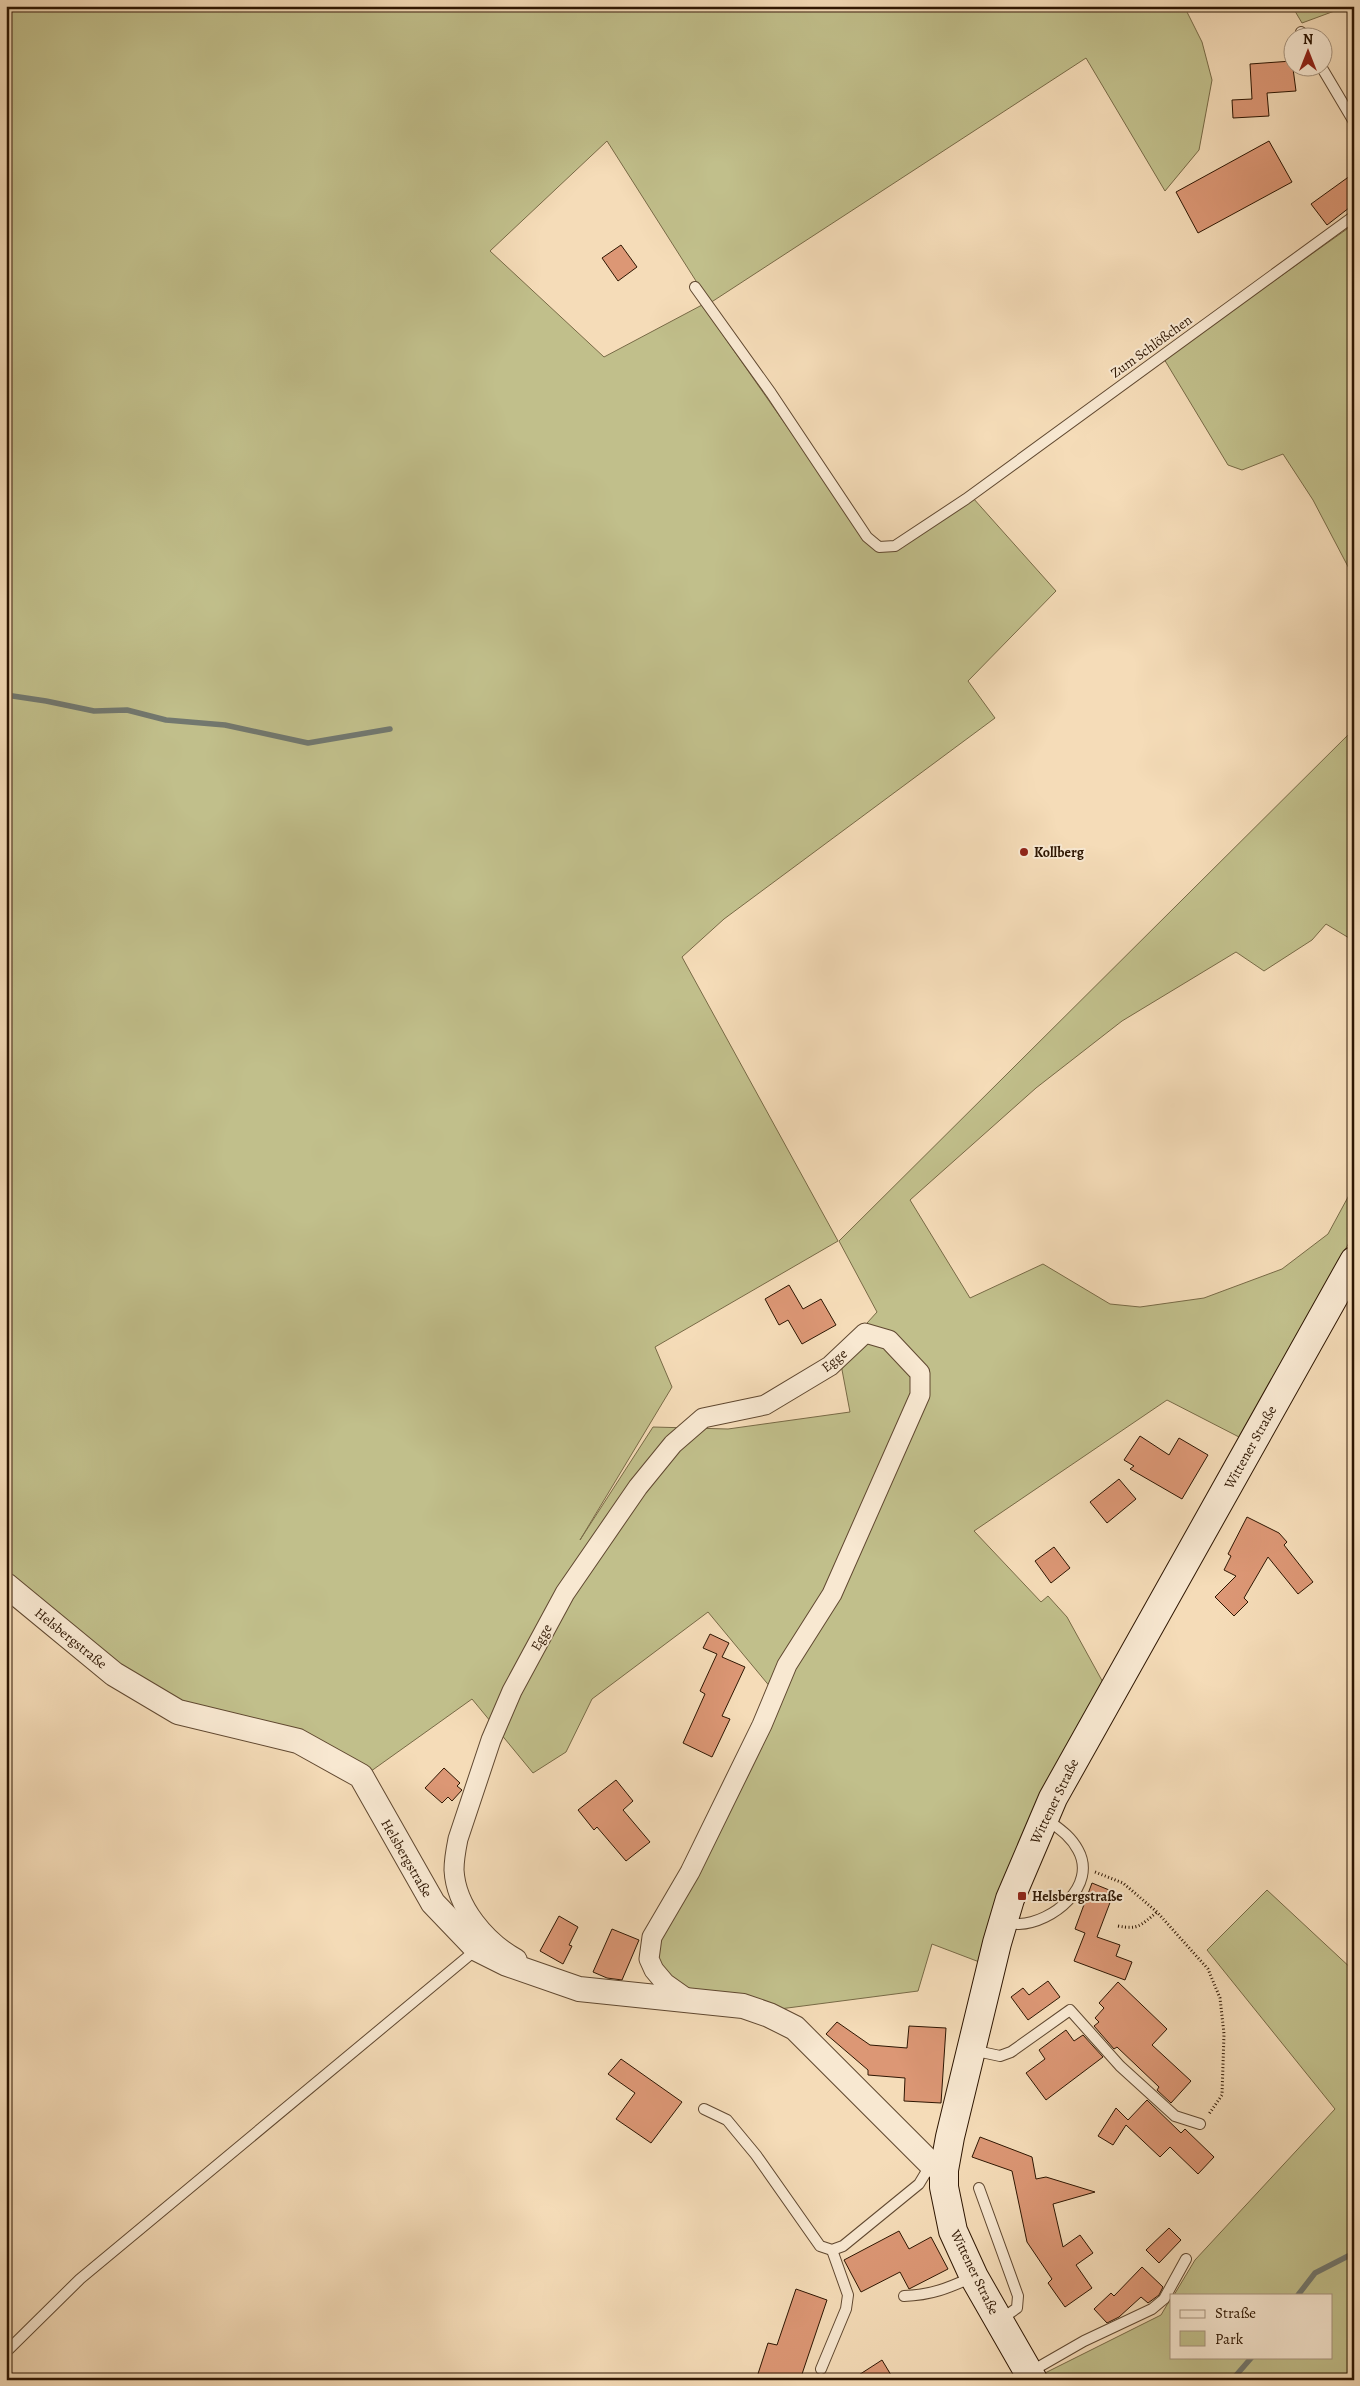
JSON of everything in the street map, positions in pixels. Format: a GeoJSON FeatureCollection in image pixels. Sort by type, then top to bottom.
{"type":"FeatureCollection","features":[{"type":"Feature","properties":{"kind":"main road","name":"Wittener Straße"},"geometry":{"type":"LineString","coordinates":[[1031,2376],[974,2277],[953,2231],[937,2167],[971,2050],[1012,1892],[1053,1798],[1354,1261]]}},
{"type":"Feature","properties":{"kind":"street","name":"Egge"},"geometry":{"type":"LineString","coordinates":[[549,1980],[498,1947],[475,1922],[457,1887],[454,1870],[458,1839],[491,1740],[512,1691],[565,1593],[638,1487],[673,1444],[703,1418],[765,1404],[794,1389],[830,1366],[865,1333],[889,1340],[920,1373],[920,1396],[832,1594],[787,1664],[762,1725],[690,1872],[652,1937],[649,1959],[654,1970],[665,1983],[691,2001]]}},
{"type":"Feature","properties":{"kind":"street","name":"Helsbergstraße"},"geometry":{"type":"LineString","coordinates":[[6,1585],[114,1674],[178,1712],[298,1741],[360,1776],[432,1903],[477,1949],[507,1964],[579,1989],[742,2006],[769,2015],[795,2028],[937,2167]]}},
{"type":"Feature","properties":{"kind":"lane"},"geometry":{"type":"LineString","coordinates":[[1328,78],[1354,122]]}},
{"type":"Feature","properties":{"kind":"lane","name":"Zum Schlößchen"},"geometry":{"type":"LineString","coordinates":[[696,287],[771,393],[867,536],[878,547],[895,546],[966,499],[1354,216]]}},
{"type":"Feature","properties":{"kind":"lane"},"geometry":{"type":"LineString","coordinates":[[1004,1921],[1018,1924],[1042,1918],[1065,1905],[1079,1885],[1082,1867],[1079,1851],[1068,1835],[1044,1818]]}},
{"type":"Feature","properties":{"kind":"lane"},"geometry":{"type":"LineString","coordinates":[[6,2352],[80,2279],[477,1949]]}},
{"type":"Feature","properties":{"kind":"lane"},"geometry":{"type":"LineString","coordinates":[[971,2050],[1000,2056],[1011,2052],[1070,2010],[1120,2066],[1175,2116],[1200,2124]]}},
{"type":"Feature","properties":{"kind":"lane"},"geometry":{"type":"LineString","coordinates":[[704,2109],[727,2120],[756,2155],[820,2246],[832,2250],[843,2246],[937,2167]]}},
{"type":"Feature","properties":{"kind":"lane"},"geometry":{"type":"LineString","coordinates":[[979,2188],[1018,2296],[1017,2308],[999,2320]]}},
{"type":"Feature","properties":{"kind":"lane"},"geometry":{"type":"LineString","coordinates":[[821,2369],[846,2309],[848,2295],[832,2250]]}},
{"type":"Feature","properties":{"kind":"lane"},"geometry":{"type":"LineString","coordinates":[[1031,2376],[1084,2341],[1152,2309],[1164,2299],[1186,2259]]}},
{"type":"Feature","properties":{"kind":"lane"},"geometry":{"type":"LineString","coordinates":[[904,2296],[923,2296],[941,2292],[974,2277]]}},
{"type":"Feature","properties":{"kind":"path"},"geometry":{"type":"LineString","coordinates":[[1082,1867],[1123,1883],[1157,1912],[1208,1968],[1220,1998],[1224,2034],[1222,2094],[1216,2105],[1200,2124]]}},
{"type":"Feature","properties":{"kind":"path"},"geometry":{"type":"LineString","coordinates":[[1118,1926],[1132,1929],[1157,1912]]}},
{"type":"Feature","properties":{"kind":"green space"},"geometry":{"type":"Polygon","coordinates":[[[6,6],[1184,6],[1202,42],[1212,80],[1199,150],[1165,191],[1086,58],[710,303],[607,141],[490,251],[604,357],[702,305],[869,544],[895,549],[973,498],[1056,591],[968,681],[995,718],[724,919],[682,957],[838,1241],[655,1347],[672,1387],[580,1540],[653,1427],[728,1429],[850,1412],[839,1354],[877,1312],[839,1241],[1354,729],[1354,941],[1326,924],[1312,940],[1264,971],[1236,952],[1122,1021],[1036,1088],[910,1200],[970,1298],[1043,1264],[1110,1304],[1140,1307],[1204,1298],[1282,1269],[1328,1234],[1354,1186],[1354,1234],[1239,1437],[1167,1400],[974,1531],[1041,1602],[1048,1596],[1067,1617],[1105,1686],[982,1963],[932,1944],[918,1991],[772,2010],[689,1994],[657,1964],[657,1941],[781,1700],[708,1612],[592,1699],[566,1752],[533,1773],[472,1699],[367,1774],[186,1707],[119,1669],[6,1575],[6,6]]]}},
{"type":"Feature","properties":{"kind":"green space"},"geometry":{"type":"Polygon","coordinates":[[[1292,6],[1348,6],[1302,23],[1292,6]]]}},
{"type":"Feature","properties":{"kind":"green space"},"geometry":{"type":"Polygon","coordinates":[[[1354,224],[1354,578],[1313,500],[1283,454],[1242,470],[1228,465],[1164,359],[1354,224]]]}},
{"type":"Feature","properties":{"kind":"green space"},"geometry":{"type":"Polygon","coordinates":[[[1267,1890],[1354,1971],[1354,2380],[1050,2380],[1045,2373],[1161,2315],[1170,2300],[1170,2358],[1332,2358],[1332,2294],[1175,2294],[1195,2260],[1335,2109],[1207,1950],[1267,1890]]]}},
{"type":"Feature","properties":{"kind":"building"},"geometry":{"type":"Polygon","coordinates":[[[1282,62],[1282,78],[1294,78],[1296,91],[1267,93],[1269,116],[1233,118],[1232,100],[1252,99],[1250,64],[1282,62]]]}},
{"type":"Feature","properties":{"kind":"building"},"geometry":{"type":"Polygon","coordinates":[[[1269,141],[1292,182],[1198,233],[1176,192],[1269,141]]]}},
{"type":"Feature","properties":{"kind":"building"},"geometry":{"type":"Polygon","coordinates":[[[1354,173],[1354,204],[1327,225],[1311,204],[1354,173]]]}},
{"type":"Feature","properties":{"kind":"building"},"geometry":{"type":"Polygon","coordinates":[[[621,245],[637,267],[618,281],[602,258],[621,245]]]}},
{"type":"Feature","properties":{"kind":"building"},"geometry":{"type":"Polygon","coordinates":[[[789,1285],[803,1309],[821,1299],[836,1325],[802,1344],[788,1320],[779,1325],[765,1299],[789,1285]]]}},
{"type":"Feature","properties":{"kind":"building"},"geometry":{"type":"Polygon","coordinates":[[[1140,1436],[1169,1455],[1179,1438],[1208,1455],[1182,1499],[1130,1469],[1134,1466],[1124,1460],[1140,1436]]]}},
{"type":"Feature","properties":{"kind":"building"},"geometry":{"type":"Polygon","coordinates":[[[1119,1479],[1136,1499],[1107,1523],[1090,1502],[1119,1479]]]}},
{"type":"Feature","properties":{"kind":"building"},"geometry":{"type":"Polygon","coordinates":[[[1247,1517],[1279,1533],[1287,1542],[1284,1545],[1313,1582],[1298,1594],[1268,1557],[1244,1598],[1248,1602],[1234,1616],[1215,1597],[1236,1576],[1224,1570],[1231,1556],[1228,1554],[1247,1517]]]}},
{"type":"Feature","properties":{"kind":"building"},"geometry":{"type":"Polygon","coordinates":[[[1054,1547],[1070,1568],[1051,1583],[1035,1561],[1054,1547]]]}},
{"type":"Feature","properties":{"kind":"building"},"geometry":{"type":"Polygon","coordinates":[[[710,1634],[729,1643],[722,1657],[745,1667],[722,1716],[730,1719],[712,1757],[683,1743],[705,1694],[700,1691],[717,1654],[703,1648],[710,1634]]]}},
{"type":"Feature","properties":{"kind":"building"},"geometry":{"type":"Polygon","coordinates":[[[444,1768],[460,1783],[457,1786],[462,1790],[452,1801],[448,1797],[442,1803],[425,1788],[444,1768]]]}},
{"type":"Feature","properties":{"kind":"building"},"geometry":{"type":"Polygon","coordinates":[[[616,1780],[633,1801],[623,1810],[650,1842],[626,1861],[597,1827],[594,1830],[578,1810],[616,1780]]]}},
{"type":"Feature","properties":{"kind":"building"},"geometry":{"type":"Polygon","coordinates":[[[1092,1883],[1114,1892],[1097,1937],[1120,1945],[1116,1956],[1132,1962],[1125,1980],[1074,1961],[1085,1933],[1075,1929],[1092,1883]]]}},
{"type":"Feature","properties":{"kind":"building"},"geometry":{"type":"Polygon","coordinates":[[[559,1916],[578,1927],[569,1945],[572,1946],[563,1964],[540,1951],[559,1916]]]}},
{"type":"Feature","properties":{"kind":"building"},"geometry":{"type":"Polygon","coordinates":[[[612,1929],[639,1940],[622,1980],[607,1978],[593,1972],[612,1929]]]}},
{"type":"Feature","properties":{"kind":"building"},"geometry":{"type":"Polygon","coordinates":[[[1048,1981],[1060,1997],[1028,2020],[1011,1997],[1023,1988],[1029,1995],[1048,1981]]]}},
{"type":"Feature","properties":{"kind":"building"},"geometry":{"type":"Polygon","coordinates":[[[1118,1982],[1167,2029],[1152,2045],[1191,2081],[1171,2103],[1157,2090],[1159,2087],[1117,2047],[1114,2049],[1094,2026],[1099,2022],[1095,2018],[1104,2008],[1099,2003],[1118,1982]]]}},
{"type":"Feature","properties":{"kind":"building"},"geometry":{"type":"Polygon","coordinates":[[[837,2022],[870,2045],[907,2048],[909,2026],[946,2028],[941,2103],[904,2101],[905,2078],[868,2075],[868,2070],[826,2034],[837,2022]]]}},
{"type":"Feature","properties":{"kind":"building"},"geometry":{"type":"Polygon","coordinates":[[[1066,2030],[1074,2041],[1083,2035],[1103,2057],[1046,2100],[1026,2073],[1045,2059],[1039,2050],[1066,2030]]]}},
{"type":"Feature","properties":{"kind":"building"},"geometry":{"type":"Polygon","coordinates":[[[621,2059],[682,2102],[651,2143],[616,2119],[635,2093],[608,2074],[621,2059]]]}},
{"type":"Feature","properties":{"kind":"building"},"geometry":{"type":"Polygon","coordinates":[[[1147,2100],[1181,2133],[1185,2129],[1214,2157],[1198,2174],[1170,2147],[1160,2157],[1126,2125],[1113,2145],[1098,2136],[1116,2108],[1128,2120],[1147,2100]]]}},
{"type":"Feature","properties":{"kind":"building"},"geometry":{"type":"Polygon","coordinates":[[[980,2137],[1032,2157],[1036,2179],[1046,2177],[1095,2192],[1053,2204],[1063,2247],[1080,2235],[1093,2253],[1076,2265],[1092,2288],[1065,2307],[1048,2283],[1052,2279],[1027,2242],[1012,2171],[972,2157],[980,2137]]]}},
{"type":"Feature","properties":{"kind":"building"},"geometry":{"type":"Polygon","coordinates":[[[1169,2228],[1181,2240],[1159,2263],[1146,2250],[1169,2228]]]}},
{"type":"Feature","properties":{"kind":"building"},"geometry":{"type":"Polygon","coordinates":[[[899,2231],[909,2249],[931,2237],[948,2269],[909,2289],[900,2272],[861,2292],[844,2260],[899,2231]]]}},
{"type":"Feature","properties":{"kind":"building"},"geometry":{"type":"Polygon","coordinates":[[[1142,2267],[1163,2287],[1159,2295],[1148,2303],[1141,2297],[1119,2317],[1107,2323],[1094,2309],[1111,2293],[1114,2296],[1142,2267]]]}},
{"type":"Feature","properties":{"kind":"building"},"geometry":{"type":"Polygon","coordinates":[[[796,2289],[827,2300],[800,2380],[756,2380],[768,2343],[777,2345],[796,2289]]]}},
{"type":"Feature","properties":{"kind":"building"},"geometry":{"type":"Polygon","coordinates":[[[882,2360],[894,2380],[851,2380],[882,2360]]]}},
{"type":"Feature","properties":{"kind":"waterway"},"geometry":{"type":"LineString","coordinates":[[6,695],[94,711],[127,710],[166,720],[225,725],[308,743],[390,729]]}},
{"type":"Feature","properties":{"kind":"waterway"},"geometry":{"type":"LineString","coordinates":[[1299,2294],[1315,2273],[1354,2253]]}},
{"type":"Feature","properties":{"kind":"waterway"},"geometry":{"type":"LineString","coordinates":[[1232,2380],[1251,2358]]}},
{"type":"Feature","properties":{"kind":"place","name":"Kollberg"},"geometry":{"type":"Point","coordinates":[1024,852]}},
{"type":"Feature","properties":{"kind":"place","name":"Helsbergstraße"},"geometry":{"type":"Point","coordinates":[1022,1896]}}]}
